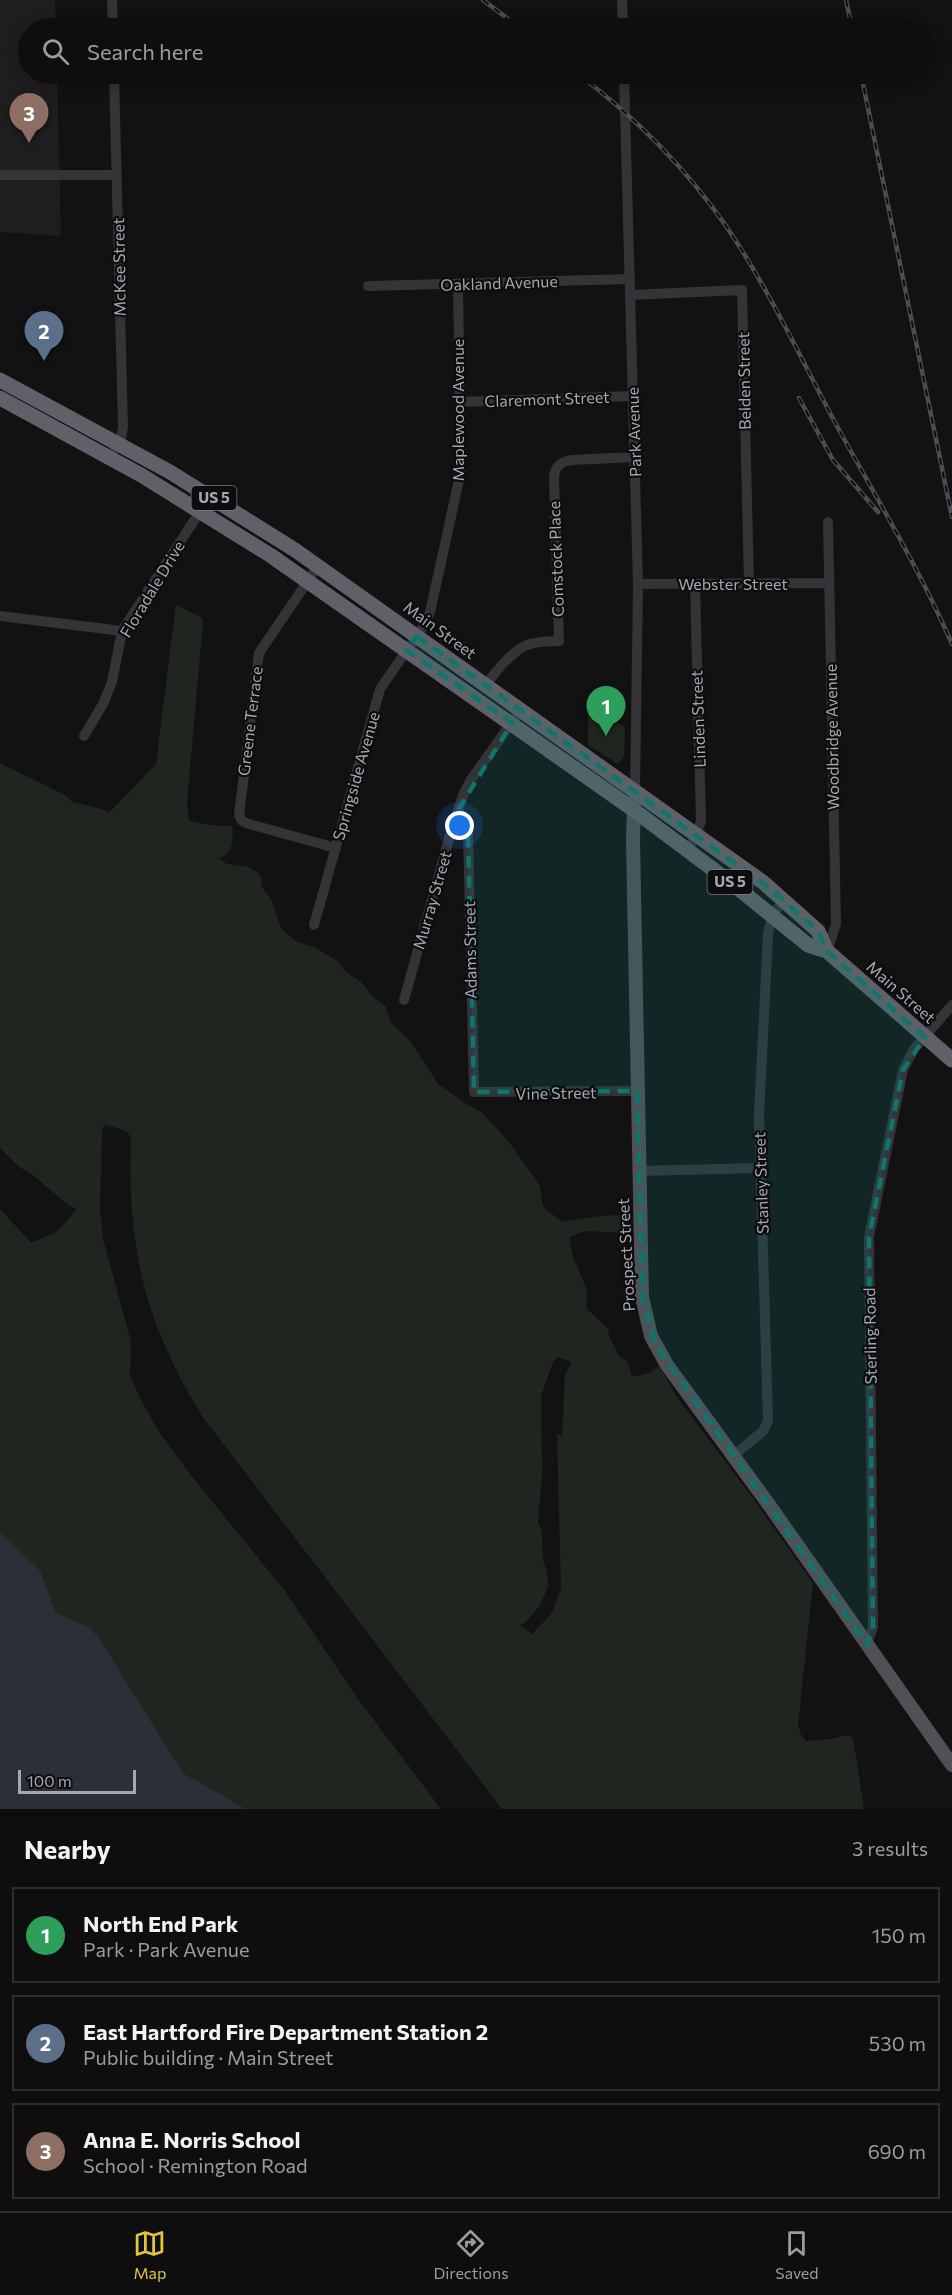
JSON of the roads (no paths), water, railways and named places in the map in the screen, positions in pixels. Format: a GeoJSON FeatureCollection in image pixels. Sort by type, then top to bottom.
{"type":"FeatureCollection","features":[{"type":"Feature","properties":{"kind":"highway","name":"Main Street"},"geometry":{"type":"LineString","coordinates":[[0,380],[119,443],[203,492],[318,566],[765,883],[818,931],[827,951]]}},
{"type":"Feature","properties":{"kind":"highway","name":"Main Street"},"geometry":{"type":"LineString","coordinates":[[0,398],[111,457],[201,510],[308,580],[634,810],[808,945],[827,951],[952,1060]]}},
{"type":"Feature","properties":{"kind":"highway"},"geometry":{"type":"LineString","coordinates":[[28,413],[36,399]]}},
{"type":"Feature","properties":{"kind":"main road","name":"Prospect Street"},"geometry":{"type":"LineString","coordinates":[[635,792],[638,1171],[642,1297],[649,1329],[660,1355],[952,1765]]}},
{"type":"Feature","properties":{"kind":"street"},"geometry":{"type":"LineString","coordinates":[[112,0],[113,18]]}},
{"type":"Feature","properties":{"kind":"street"},"geometry":{"type":"LineString","coordinates":[[622,0],[623,18]]}},
{"type":"Feature","properties":{"kind":"street","name":"McKee Street"},"geometry":{"type":"LineString","coordinates":[[111,457],[119,443],[123,427],[114,84]]}},
{"type":"Feature","properties":{"kind":"street","name":"Park Avenue"},"geometry":{"type":"LineString","coordinates":[[624,84],[638,584],[635,792]]}},
{"type":"Feature","properties":{"kind":"street"},"geometry":{"type":"LineString","coordinates":[[0,175],[117,175]]}},
{"type":"Feature","properties":{"kind":"street","name":"Oakland Avenue"},"geometry":{"type":"LineString","coordinates":[[368,286],[630,279]]}},
{"type":"Feature","properties":{"kind":"street","name":"Maplewood Avenue"},"geometry":{"type":"LineString","coordinates":[[417,636],[430,612],[459,481],[458,285]]}},
{"type":"Feature","properties":{"kind":"street","name":"Belden Street"},"geometry":{"type":"LineString","coordinates":[[630,295],[742,290],[749,584]]}},
{"type":"Feature","properties":{"kind":"street","name":"Claremont Street"},"geometry":{"type":"LineString","coordinates":[[460,402],[633,396]]}},
{"type":"Feature","properties":{"kind":"street","name":"Comstock Place"},"geometry":{"type":"LineString","coordinates":[[486,685],[500,667],[524,646],[559,642],[554,476],[556,466],[572,460],[635,457]]}},
{"type":"Feature","properties":{"kind":"street","name":"Floradale Drive"},"geometry":{"type":"LineString","coordinates":[[84,736],[103,704],[112,682],[122,631],[201,510]]}},
{"type":"Feature","properties":{"kind":"street","name":"Woodbridge Avenue"},"geometry":{"type":"LineString","coordinates":[[827,951],[836,924],[828,522]]}},
{"type":"Feature","properties":{"kind":"street","name":"Greene Terrace"},"geometry":{"type":"LineString","coordinates":[[318,566],[259,653],[240,807],[242,821],[336,848]]}},
{"type":"Feature","properties":{"kind":"street","name":"Webster Street"},"geometry":{"type":"LineString","coordinates":[[638,584],[829,583]]}},
{"type":"Feature","properties":{"kind":"street","name":"Linden Street"},"geometry":{"type":"LineString","coordinates":[[687,850],[696,836],[701,819],[695,584]]}},
{"type":"Feature","properties":{"kind":"street"},"geometry":{"type":"LineString","coordinates":[[0,616],[122,631]]}},
{"type":"Feature","properties":{"kind":"street","name":"Springside Avenue"},"geometry":{"type":"LineString","coordinates":[[314,925],[380,689],[417,636]]}},
{"type":"Feature","properties":{"kind":"street","name":"Murray Street"},"geometry":{"type":"LineString","coordinates":[[404,1000],[458,810],[470,782],[520,710]]}},
{"type":"Feature","properties":{"kind":"street","name":"Adams Street"},"geometry":{"type":"LineString","coordinates":[[458,810],[467,823],[468,833],[474,1092]]}},
{"type":"Feature","properties":{"kind":"street","name":"Stanley Street"},"geometry":{"type":"LineString","coordinates":[[733,1456],[763,1431],[768,1421],[760,1168],[760,1093],[768,934],[772,916],[784,900]]}},
{"type":"Feature","properties":{"kind":"street","name":"Sterling Road"},"geometry":{"type":"LineString","coordinates":[[867,1644],[873,1628],[869,1237],[903,1070],[914,1049],[952,1005]]}},
{"type":"Feature","properties":{"kind":"street","name":"Vine Street"},"geometry":{"type":"LineString","coordinates":[[474,1092],[637,1091]]}},
{"type":"Feature","properties":{"kind":"street"},"geometry":{"type":"LineString","coordinates":[[638,1171],[760,1168]]}},
{"type":"Feature","properties":{"kind":"railway"},"geometry":{"type":"LineString","coordinates":[[483,0],[507,18]]}},
{"type":"Feature","properties":{"kind":"railway"},"geometry":{"type":"LineString","coordinates":[[846,0],[850,18]]}},
{"type":"Feature","properties":{"kind":"railway"},"geometry":{"type":"LineString","coordinates":[[591,84],[639,125],[676,163],[710,204],[742,250],[912,562],[952,644]]}},
{"type":"Feature","properties":{"kind":"railway"},"geometry":{"type":"LineString","coordinates":[[863,84],[952,517]]}},
{"type":"Feature","properties":{"kind":"railway"},"geometry":{"type":"LineString","coordinates":[[799,398],[833,460],[878,512]]}},
{"type":"Feature","properties":{"kind":"place","name":"Anna E. Norris School"},"geometry":{"type":"Point","coordinates":[29,143]}},
{"type":"Feature","properties":{"kind":"place","name":"East Hartford Fire Department Station 2"},"geometry":{"type":"Point","coordinates":[44,361]}},
{"type":"Feature","properties":{"kind":"place","name":"North End Park"},"geometry":{"type":"Point","coordinates":[606,736]}}]}
